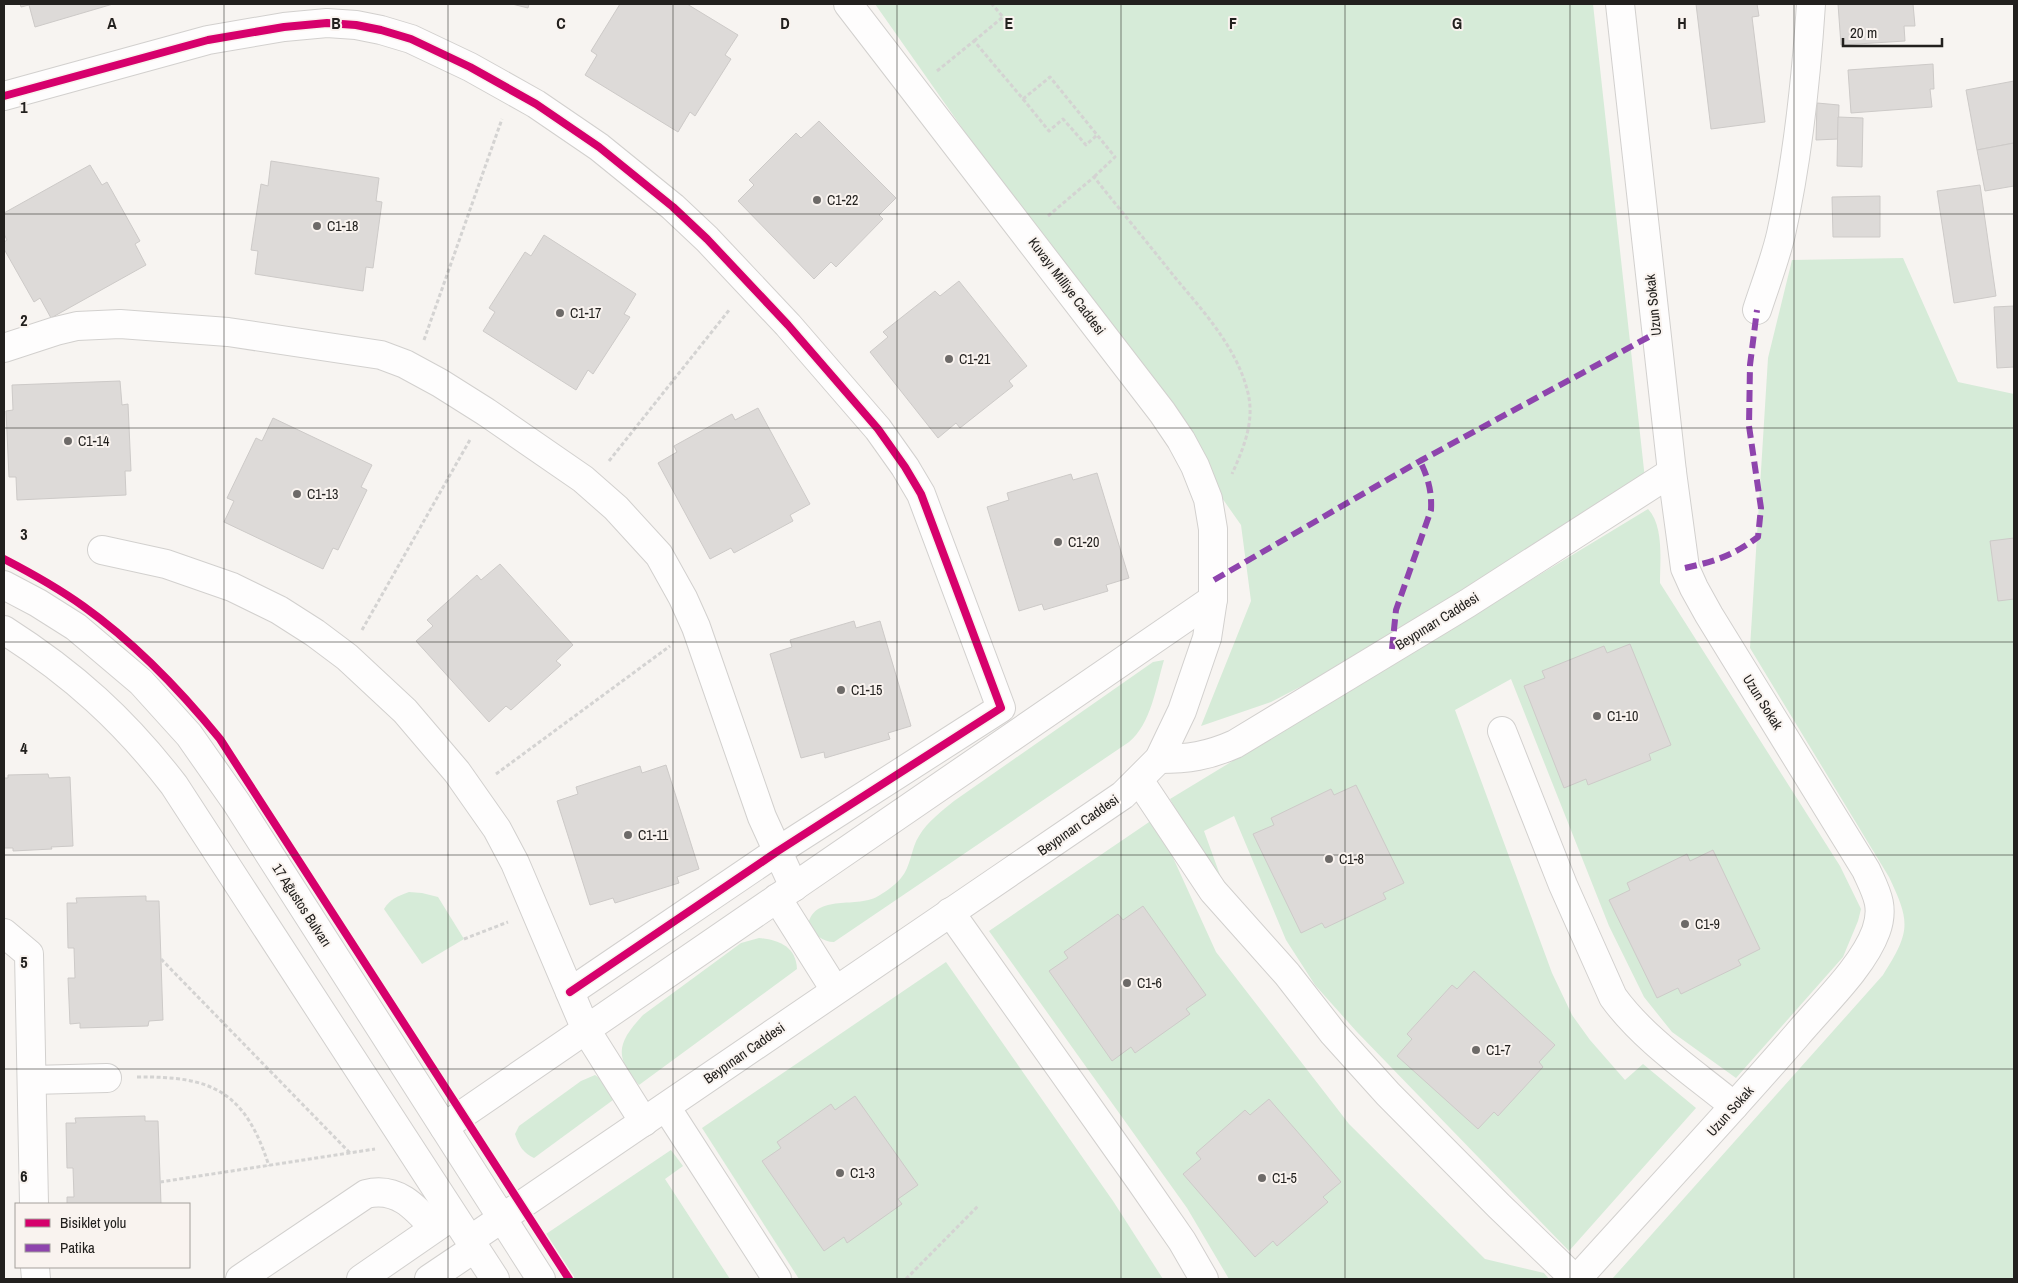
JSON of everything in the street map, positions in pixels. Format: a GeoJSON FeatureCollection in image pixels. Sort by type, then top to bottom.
{"type":"FeatureCollection","features":[{"type":"Feature","properties":{"kind":"street","name":"Kuvayı Milliye Caddesi"},"geometry":{"type":"LineString","coordinates":[[848,4],[1027,234],[1162,412],[1182,440],[1196,466],[1208,499],[1213,529],[1214,599],[1206,638],[1190,688],[1182,711],[1159,759]]}},
{"type":"Feature","properties":{"kind":"street","name":"Uzun Sokak"},"geometry":{"type":"LineString","coordinates":[[1576,1279],[1734,1106],[1851,972],[1870,947],[1881,912],[1877,895],[1866,870],[1691,583],[1685,568],[1672,472],[1620,4]]}},
{"type":"Feature","properties":{"kind":"street"},"geometry":{"type":"LineString","coordinates":[[1757,310],[1781,236],[1795,159],[1805,90],[1811,4]]}},
{"type":"Feature","properties":{"kind":"street"},"geometry":{"type":"LineString","coordinates":[[4,96],[208,40],[284,27],[328,23],[356,25],[411,39],[470,67],[536,104],[599,147],[673,206],[788,325],[872,422],[905,467],[921,494],[1001,708],[778,851],[570,992]]}},
{"type":"Feature","properties":{"kind":"street"},"geometry":{"type":"LineString","coordinates":[[4,348],[77,326],[120,324],[228,332],[381,355],[414,369],[440,383],[486,412],[590,485],[616,508],[659,555],[679,590],[696,627],[762,817],[778,851],[786,893],[835,990]]}},
{"type":"Feature","properties":{"kind":"street","name":"Beypınarı Caddesi"},"geometry":{"type":"LineString","coordinates":[[429,1279],[502,1219],[835,990],[1103,810],[1139,780],[1159,759],[1186,760],[1219,752],[1235,744],[1459,608],[1672,472]]}},
{"type":"Feature","properties":{"kind":"street"},"geometry":{"type":"LineString","coordinates":[[102,550],[166,564],[232,587],[279,610],[315,633],[346,657],[405,712],[432,742],[497,829],[515,862],[586,1030],[655,1115],[777,1279]]}},
{"type":"Feature","properties":{"kind":"street","name":"17 Ağustos Bulvarı"},"geometry":{"type":"LineString","coordinates":[[4,585],[38,603],[76,627],[140,682],[189,735],[236,802],[541,1279]]}},
{"type":"Feature","properties":{"kind":"street"},"geometry":{"type":"LineString","coordinates":[[444,1127],[1214,599]]}},
{"type":"Feature","properties":{"kind":"street"},"geometry":{"type":"LineString","coordinates":[[4,630],[37,651],[96,697],[152,756],[206,833],[444,1222]]}},
{"type":"Feature","properties":{"kind":"street"},"geometry":{"type":"LineString","coordinates":[[1502,731],[1564,885],[1613,997],[1624,1012],[1642,1030],[1734,1106]]}},
{"type":"Feature","properties":{"kind":"street"},"geometry":{"type":"LineString","coordinates":[[1139,780],[1213,891],[1287,974],[1333,1034],[1408,1115],[1498,1206],[1576,1279]]}},
{"type":"Feature","properties":{"kind":"street"},"geometry":{"type":"LineString","coordinates":[[950,912],[1182,1241],[1204,1279]]}},
{"type":"Feature","properties":{"kind":"street"},"geometry":{"type":"LineString","coordinates":[[4,933],[30,954],[34,1203]]}},
{"type":"Feature","properties":{"kind":"street"},"geometry":{"type":"LineString","coordinates":[[32,1080],[107,1078]]}},
{"type":"Feature","properties":{"kind":"street"},"geometry":{"type":"LineString","coordinates":[[240,1279],[366,1194],[376,1192],[385,1192],[407,1201],[444,1222],[472,1244],[495,1279]]}},
{"type":"Feature","properties":{"kind":"street"},"geometry":{"type":"LineString","coordinates":[[361,1279],[444,1222]]}},
{"type":"Feature","properties":{"kind":"path"},"geometry":{"type":"LineString","coordinates":[[914,89],[1003,17],[992,4]]}},
{"type":"Feature","properties":{"kind":"path"},"geometry":{"type":"LineString","coordinates":[[974,41],[1049,131],[1064,119],[1086,146],[1097,135]]}},
{"type":"Feature","properties":{"kind":"path"},"geometry":{"type":"LineString","coordinates":[[1023,99],[1050,77],[1115,158],[1027,234]]}},
{"type":"Feature","properties":{"kind":"path"},"geometry":{"type":"LineString","coordinates":[[414,369],[512,91]]}},
{"type":"Feature","properties":{"kind":"path"},"geometry":{"type":"LineString","coordinates":[[1094,177],[1212,322],[1231,351],[1241,373],[1248,394],[1249,421],[1245,444],[1230,478]]}},
{"type":"Feature","properties":{"kind":"path"},"geometry":{"type":"LineString","coordinates":[[590,485],[749,284]]}},
{"type":"Feature","properties":{"kind":"path"},"geometry":{"type":"LineString","coordinates":[[346,657],[486,412]]}},
{"type":"Feature","properties":{"kind":"path"},"geometry":{"type":"LineString","coordinates":[[471,792],[696,627]]}},
{"type":"Feature","properties":{"kind":"path"},"geometry":{"type":"LineString","coordinates":[[464,939],[535,910]]}},
{"type":"Feature","properties":{"kind":"path"},"geometry":{"type":"LineString","coordinates":[[161,959],[350,1153]]}},
{"type":"Feature","properties":{"kind":"path"},"geometry":{"type":"LineString","coordinates":[[107,1078],[167,1077],[194,1080],[219,1089],[236,1104],[252,1125],[264,1148],[270,1166]]}},
{"type":"Feature","properties":{"kind":"path"},"geometry":{"type":"LineString","coordinates":[[160,1182],[378,1149]]}},
{"type":"Feature","properties":{"kind":"path"},"geometry":{"type":"LineString","coordinates":[[906,1279],[979,1205]]}},
{"type":"Feature","properties":{"kind":"green space"},"geometry":{"type":"Polygon","coordinates":[[[875,4],[1593,4],[1645,479],[1494,570],[1356,658],[1271,702],[1201,726],[1251,601],[1241,525],[875,4]]]}},
{"type":"Feature","properties":{"kind":"green space"},"geometry":{"type":"Polygon","coordinates":[[[1903,258],[1958,382],[2014,394],[2014,1279],[1612,1279],[1883,975],[1903,937],[1904,917],[1889,877],[1750,648],[1768,358],[1792,260],[1903,258]]]}},
{"type":"Feature","properties":{"kind":"green space"},"geometry":{"type":"Polygon","coordinates":[[[1648,509],[1657,524],[1659,534],[1660,583],[1840,866],[1861,909],[1843,957],[1736,1078],[1672,1032],[1644,997],[1609,926],[1511,679],[1455,710],[1552,973],[1572,1015],[1590,1040],[1625,1080],[1643,1064],[1696,1108],[1569,1251],[1357,1032],[1315,985],[1286,940],[1234,816],[1204,831],[1224,886],[1214,882],[1170,799],[1648,509]]]}},
{"type":"Feature","properties":{"kind":"green space"},"geometry":{"type":"Polygon","coordinates":[[[1164,660],[1148,715],[1143,725],[1129,742],[834,942],[822,939],[808,925],[812,915],[819,908],[838,903],[871,899],[880,895],[904,874],[916,841],[931,821],[954,801],[1153,662],[1164,660]]]}},
{"type":"Feature","properties":{"kind":"green space"},"geometry":{"type":"Polygon","coordinates":[[[1155,818],[1216,952],[1349,1124],[1485,1259],[1544,1273],[1549,1279],[1229,1279],[1187,1208],[989,931],[1155,818]]]}},
{"type":"Feature","properties":{"kind":"green space"},"geometry":{"type":"Polygon","coordinates":[[[409,892],[438,897],[464,939],[422,964],[384,909],[395,898],[409,892]]]}},
{"type":"Feature","properties":{"kind":"green space"},"geometry":{"type":"Polygon","coordinates":[[[759,938],[773,940],[790,950],[796,961],[797,969],[639,1085],[625,1066],[622,1057],[624,1041],[628,1033],[643,1015],[741,943],[759,938]]]}},
{"type":"Feature","properties":{"kind":"green space"},"geometry":{"type":"Polygon","coordinates":[[[946,962],[1113,1201],[1163,1279],[799,1279],[702,1128],[946,962]]]}},
{"type":"Feature","properties":{"kind":"green space"},"geometry":{"type":"Polygon","coordinates":[[[595,1075],[613,1091],[613,1100],[534,1158],[527,1154],[520,1146],[515,1134],[519,1126],[581,1081],[595,1075]]]}},
{"type":"Feature","properties":{"kind":"green space"},"geometry":{"type":"Polygon","coordinates":[[[671,1150],[683,1166],[665,1179],[730,1279],[575,1279],[546,1234],[671,1150]]]}},
{"type":"Feature","properties":{"kind":"building"},"geometry":{"type":"Polygon","coordinates":[[[20,4],[113,4],[35,27],[29,5],[21,7],[20,4]]]}},
{"type":"Feature","properties":{"kind":"building"},"geometry":{"type":"Polygon","coordinates":[[[512,4],[529,4],[528,8],[512,4]]]}},
{"type":"Feature","properties":{"kind":"building"},"geometry":{"type":"Polygon","coordinates":[[[620,4],[687,4],[738,35],[725,55],[731,59],[695,116],[690,112],[678,132],[585,75],[597,55],[591,51],[620,4]]]}},
{"type":"Feature","properties":{"kind":"building"},"geometry":{"type":"Polygon","coordinates":[[[1696,4],[1757,4],[1759,16],[1752,17],[1765,122],[1711,129],[1696,4]]]}},
{"type":"Feature","properties":{"kind":"building"},"geometry":{"type":"Polygon","coordinates":[[[1838,4],[1913,4],[1915,26],[1904,26],[1905,41],[1841,45],[1838,4]]]}},
{"type":"Feature","properties":{"kind":"building"},"geometry":{"type":"Polygon","coordinates":[[[1933,64],[1934,89],[1930,89],[1932,107],[1851,113],[1848,70],[1933,64]]]}},
{"type":"Feature","properties":{"kind":"building"},"geometry":{"type":"Polygon","coordinates":[[[2014,81],[2014,143],[1977,150],[1966,90],[2014,81]]]}},
{"type":"Feature","properties":{"kind":"building"},"geometry":{"type":"Polygon","coordinates":[[[1817,103],[1839,105],[1838,139],[1816,140],[1817,103]]]}},
{"type":"Feature","properties":{"kind":"building"},"geometry":{"type":"Polygon","coordinates":[[[1838,117],[1863,118],[1862,167],[1837,166],[1838,117]]]}},
{"type":"Feature","properties":{"kind":"building","name":"C1-22"},"geometry":{"type":"Polygon","coordinates":[[[819,121],[896,198],[879,215],[883,219],[836,267],[831,262],[814,279],[738,201],[754,185],[749,180],[796,133],[801,138],[819,121]]]}},
{"type":"Feature","properties":{"kind":"building"},"geometry":{"type":"Polygon","coordinates":[[[2014,143],[2014,186],[1985,191],[1977,150],[2014,143]]]}},
{"type":"Feature","properties":{"kind":"building","name":"C1-18"},"geometry":{"type":"Polygon","coordinates":[[[271,161],[379,178],[376,201],[382,202],[373,268],[366,267],[363,291],[255,274],[258,251],[251,250],[261,184],[268,186],[271,161]]]}},
{"type":"Feature","properties":{"kind":"building"},"geometry":{"type":"Polygon","coordinates":[[[90,165],[102,185],[107,182],[140,241],[135,244],[146,265],[51,318],[40,298],[34,302],[4,249],[4,242],[7,240],[4,234],[4,213],[90,165]]]}},
{"type":"Feature","properties":{"kind":"building"},"geometry":{"type":"Polygon","coordinates":[[[1980,185],[1996,296],[1954,303],[1937,191],[1980,185]]]}},
{"type":"Feature","properties":{"kind":"building"},"geometry":{"type":"Polygon","coordinates":[[[1880,196],[1880,237],[1833,237],[1832,197],[1880,196]]]}},
{"type":"Feature","properties":{"kind":"building","name":"C1-17"},"geometry":{"type":"Polygon","coordinates":[[[544,235],[636,294],[624,314],[630,317],[593,374],[588,370],[576,390],[483,331],[495,312],[489,308],[525,252],[531,256],[544,235]]]}},
{"type":"Feature","properties":{"kind":"building","name":"C1-21"},"geometry":{"type":"Polygon","coordinates":[[[959,281],[1027,366],[1009,381],[1013,386],[960,428],[956,423],[938,438],[870,352],[888,337],[883,332],[935,291],[940,296],[959,281]]]}},
{"type":"Feature","properties":{"kind":"building"},"geometry":{"type":"Polygon","coordinates":[[[2014,306],[2014,367],[1997,368],[1994,307],[2014,306]]]}},
{"type":"Feature","properties":{"kind":"building","name":"C1-14"},"geometry":{"type":"Polygon","coordinates":[[[120,381],[122,405],[128,404],[131,471],[125,471],[126,495],[17,500],[16,477],[9,477],[6,411],[13,410],[12,385],[120,381]]]}},
{"type":"Feature","properties":{"kind":"building"},"geometry":{"type":"Polygon","coordinates":[[[758,408],[810,504],[790,515],[793,521],[734,553],[731,548],[710,559],[658,463],[677,452],[674,446],[732,414],[735,420],[758,408]]]}},
{"type":"Feature","properties":{"kind":"building","name":"C1-13"},"geometry":{"type":"Polygon","coordinates":[[[273,418],[372,465],[361,487],[367,490],[338,550],[333,548],[323,569],[224,522],[234,501],[227,498],[256,438],[262,441],[273,418]]]}},
{"type":"Feature","properties":{"kind":"building","name":"C1-20"},"geometry":{"type":"Polygon","coordinates":[[[1097,473],[1129,578],[1106,585],[1108,591],[1044,610],[1042,604],[1019,611],[987,507],[1009,500],[1007,493],[1071,474],[1073,480],[1097,473]]]}},
{"type":"Feature","properties":{"kind":"building"},"geometry":{"type":"Polygon","coordinates":[[[2014,538],[2014,599],[1998,601],[1990,541],[2014,538]]]}},
{"type":"Feature","properties":{"kind":"building"},"geometry":{"type":"Polygon","coordinates":[[[500,564],[573,645],[556,661],[561,665],[511,710],[506,706],[489,722],[416,641],[433,626],[427,620],[477,575],[481,580],[500,564]]]}},
{"type":"Feature","properties":{"kind":"building","name":"C1-15"},"geometry":{"type":"Polygon","coordinates":[[[854,621],[856,628],[880,621],[911,726],[888,733],[890,739],[825,758],[824,752],[801,758],[770,654],[792,647],[790,640],[854,621]]]}},
{"type":"Feature","properties":{"kind":"building","name":"C1-10"},"geometry":{"type":"Polygon","coordinates":[[[1630,644],[1671,745],[1649,754],[1651,760],[1588,785],[1586,779],[1564,788],[1524,686],[1545,678],[1542,671],[1604,646],[1607,653],[1630,644]]]}},
{"type":"Feature","properties":{"kind":"building","name":"C1-11"},"geometry":{"type":"Polygon","coordinates":[[[666,765],[699,869],[677,877],[679,883],[615,903],[613,898],[590,905],[557,801],[578,794],[576,787],[640,766],[642,773],[666,765]]]}},
{"type":"Feature","properties":{"kind":"building"},"geometry":{"type":"Polygon","coordinates":[[[48,774],[49,778],[70,777],[73,846],[13,851],[13,848],[4,848],[4,778],[8,778],[8,775],[48,774]]]}},
{"type":"Feature","properties":{"kind":"building","name":"C1-8"},"geometry":{"type":"Polygon","coordinates":[[[1356,785],[1404,883],[1383,893],[1386,899],[1325,928],[1322,923],[1301,933],[1253,834],[1274,825],[1271,818],[1331,789],[1334,795],[1356,785]]]}},
{"type":"Feature","properties":{"kind":"building","name":"C1-9"},"geometry":{"type":"Polygon","coordinates":[[[1713,850],[1760,949],[1738,960],[1741,965],[1681,994],[1678,988],[1657,998],[1609,900],[1630,890],[1627,883],[1687,854],[1690,861],[1713,850]]]}},
{"type":"Feature","properties":{"kind":"building"},"geometry":{"type":"Polygon","coordinates":[[[146,896],[146,901],[159,901],[163,1020],[149,1021],[148,1026],[80,1028],[80,1023],[70,1024],[68,978],[75,978],[74,948],[68,948],[67,903],[77,903],[76,898],[146,896]]]}},
{"type":"Feature","properties":{"kind":"building","name":"C1-6"},"geometry":{"type":"Polygon","coordinates":[[[1143,906],[1206,995],[1186,1009],[1190,1014],[1135,1053],[1131,1047],[1112,1061],[1049,971],[1068,958],[1064,952],[1118,914],[1123,920],[1143,906]]]}},
{"type":"Feature","properties":{"kind":"building","name":"C1-7"},"geometry":{"type":"Polygon","coordinates":[[[1474,971],[1555,1045],[1539,1062],[1543,1067],[1498,1116],[1494,1112],[1478,1129],[1397,1056],[1412,1039],[1407,1034],[1452,985],[1457,989],[1474,971]]]}},
{"type":"Feature","properties":{"kind":"building","name":"C1-3"},"geometry":{"type":"Polygon","coordinates":[[[855,1096],[918,1185],[898,1199],[902,1204],[847,1243],[844,1237],[824,1251],[762,1161],[781,1148],[777,1142],[831,1104],[835,1110],[855,1096]]]}},
{"type":"Feature","properties":{"kind":"building","name":"C1-5"},"geometry":{"type":"Polygon","coordinates":[[[1269,1099],[1341,1182],[1323,1197],[1328,1202],[1277,1246],[1273,1241],[1255,1257],[1183,1174],[1201,1159],[1196,1153],[1245,1110],[1250,1115],[1269,1099]]]}},
{"type":"Feature","properties":{"kind":"building"},"geometry":{"type":"Polygon","coordinates":[[[145,1116],[145,1121],[158,1121],[161,1203],[67,1203],[67,1197],[74,1197],[73,1168],[67,1168],[66,1123],[76,1123],[75,1118],[145,1116]]]}},
{"type":"Feature","properties":{"kind":"marked path"},"geometry":{"type":"LineString","coordinates":[[1685,568],[1723,557],[1758,537],[1761,508],[1749,426],[1750,365],[1757,310]]}},
{"type":"Feature","properties":{"kind":"marked path"},"geometry":{"type":"LineString","coordinates":[[1214,580],[1420,461],[1656,333]]}},
{"type":"Feature","properties":{"kind":"marked path"},"geometry":{"type":"LineString","coordinates":[[1392,649],[1396,610],[1431,510],[1429,485],[1420,461]]}},
{"type":"Feature","properties":{"kind":"cycle path"},"geometry":{"type":"LineString","coordinates":[[4,96],[208,40],[284,27],[327,23],[356,25],[411,39],[470,67],[536,104],[599,147],[673,207],[707,239],[788,325],[878,429],[905,467],[921,494],[1001,708],[778,851],[570,992]]}},
{"type":"Feature","properties":{"kind":"cycle path"},"geometry":{"type":"LineString","coordinates":[[4,559],[64,593],[102,620],[139,651],[173,685],[220,739],[569,1279]]}},
{"type":"Feature","properties":{"kind":"place","name":"C1-22"},"geometry":{"type":"Point","coordinates":[817,200]}},
{"type":"Feature","properties":{"kind":"place","name":"C1-18"},"geometry":{"type":"Point","coordinates":[317,226]}},
{"type":"Feature","properties":{"kind":"place","name":"C1-17"},"geometry":{"type":"Point","coordinates":[560,313]}},
{"type":"Feature","properties":{"kind":"place","name":"C1-21"},"geometry":{"type":"Point","coordinates":[949,359]}},
{"type":"Feature","properties":{"kind":"place","name":"C1-14"},"geometry":{"type":"Point","coordinates":[68,441]}},
{"type":"Feature","properties":{"kind":"place","name":"C1-13"},"geometry":{"type":"Point","coordinates":[297,494]}},
{"type":"Feature","properties":{"kind":"place","name":"C1-20"},"geometry":{"type":"Point","coordinates":[1058,542]}},
{"type":"Feature","properties":{"kind":"place","name":"C1-15"},"geometry":{"type":"Point","coordinates":[841,690]}},
{"type":"Feature","properties":{"kind":"place","name":"C1-10"},"geometry":{"type":"Point","coordinates":[1597,716]}},
{"type":"Feature","properties":{"kind":"place","name":"C1-11"},"geometry":{"type":"Point","coordinates":[628,835]}},
{"type":"Feature","properties":{"kind":"place","name":"C1-8"},"geometry":{"type":"Point","coordinates":[1329,859]}},
{"type":"Feature","properties":{"kind":"place","name":"C1-9"},"geometry":{"type":"Point","coordinates":[1685,924]}},
{"type":"Feature","properties":{"kind":"place","name":"C1-6"},"geometry":{"type":"Point","coordinates":[1127,983]}},
{"type":"Feature","properties":{"kind":"place","name":"C1-7"},"geometry":{"type":"Point","coordinates":[1476,1050]}},
{"type":"Feature","properties":{"kind":"place","name":"C1-3"},"geometry":{"type":"Point","coordinates":[840,1173]}},
{"type":"Feature","properties":{"kind":"place","name":"C1-5"},"geometry":{"type":"Point","coordinates":[1262,1178]}}]}
